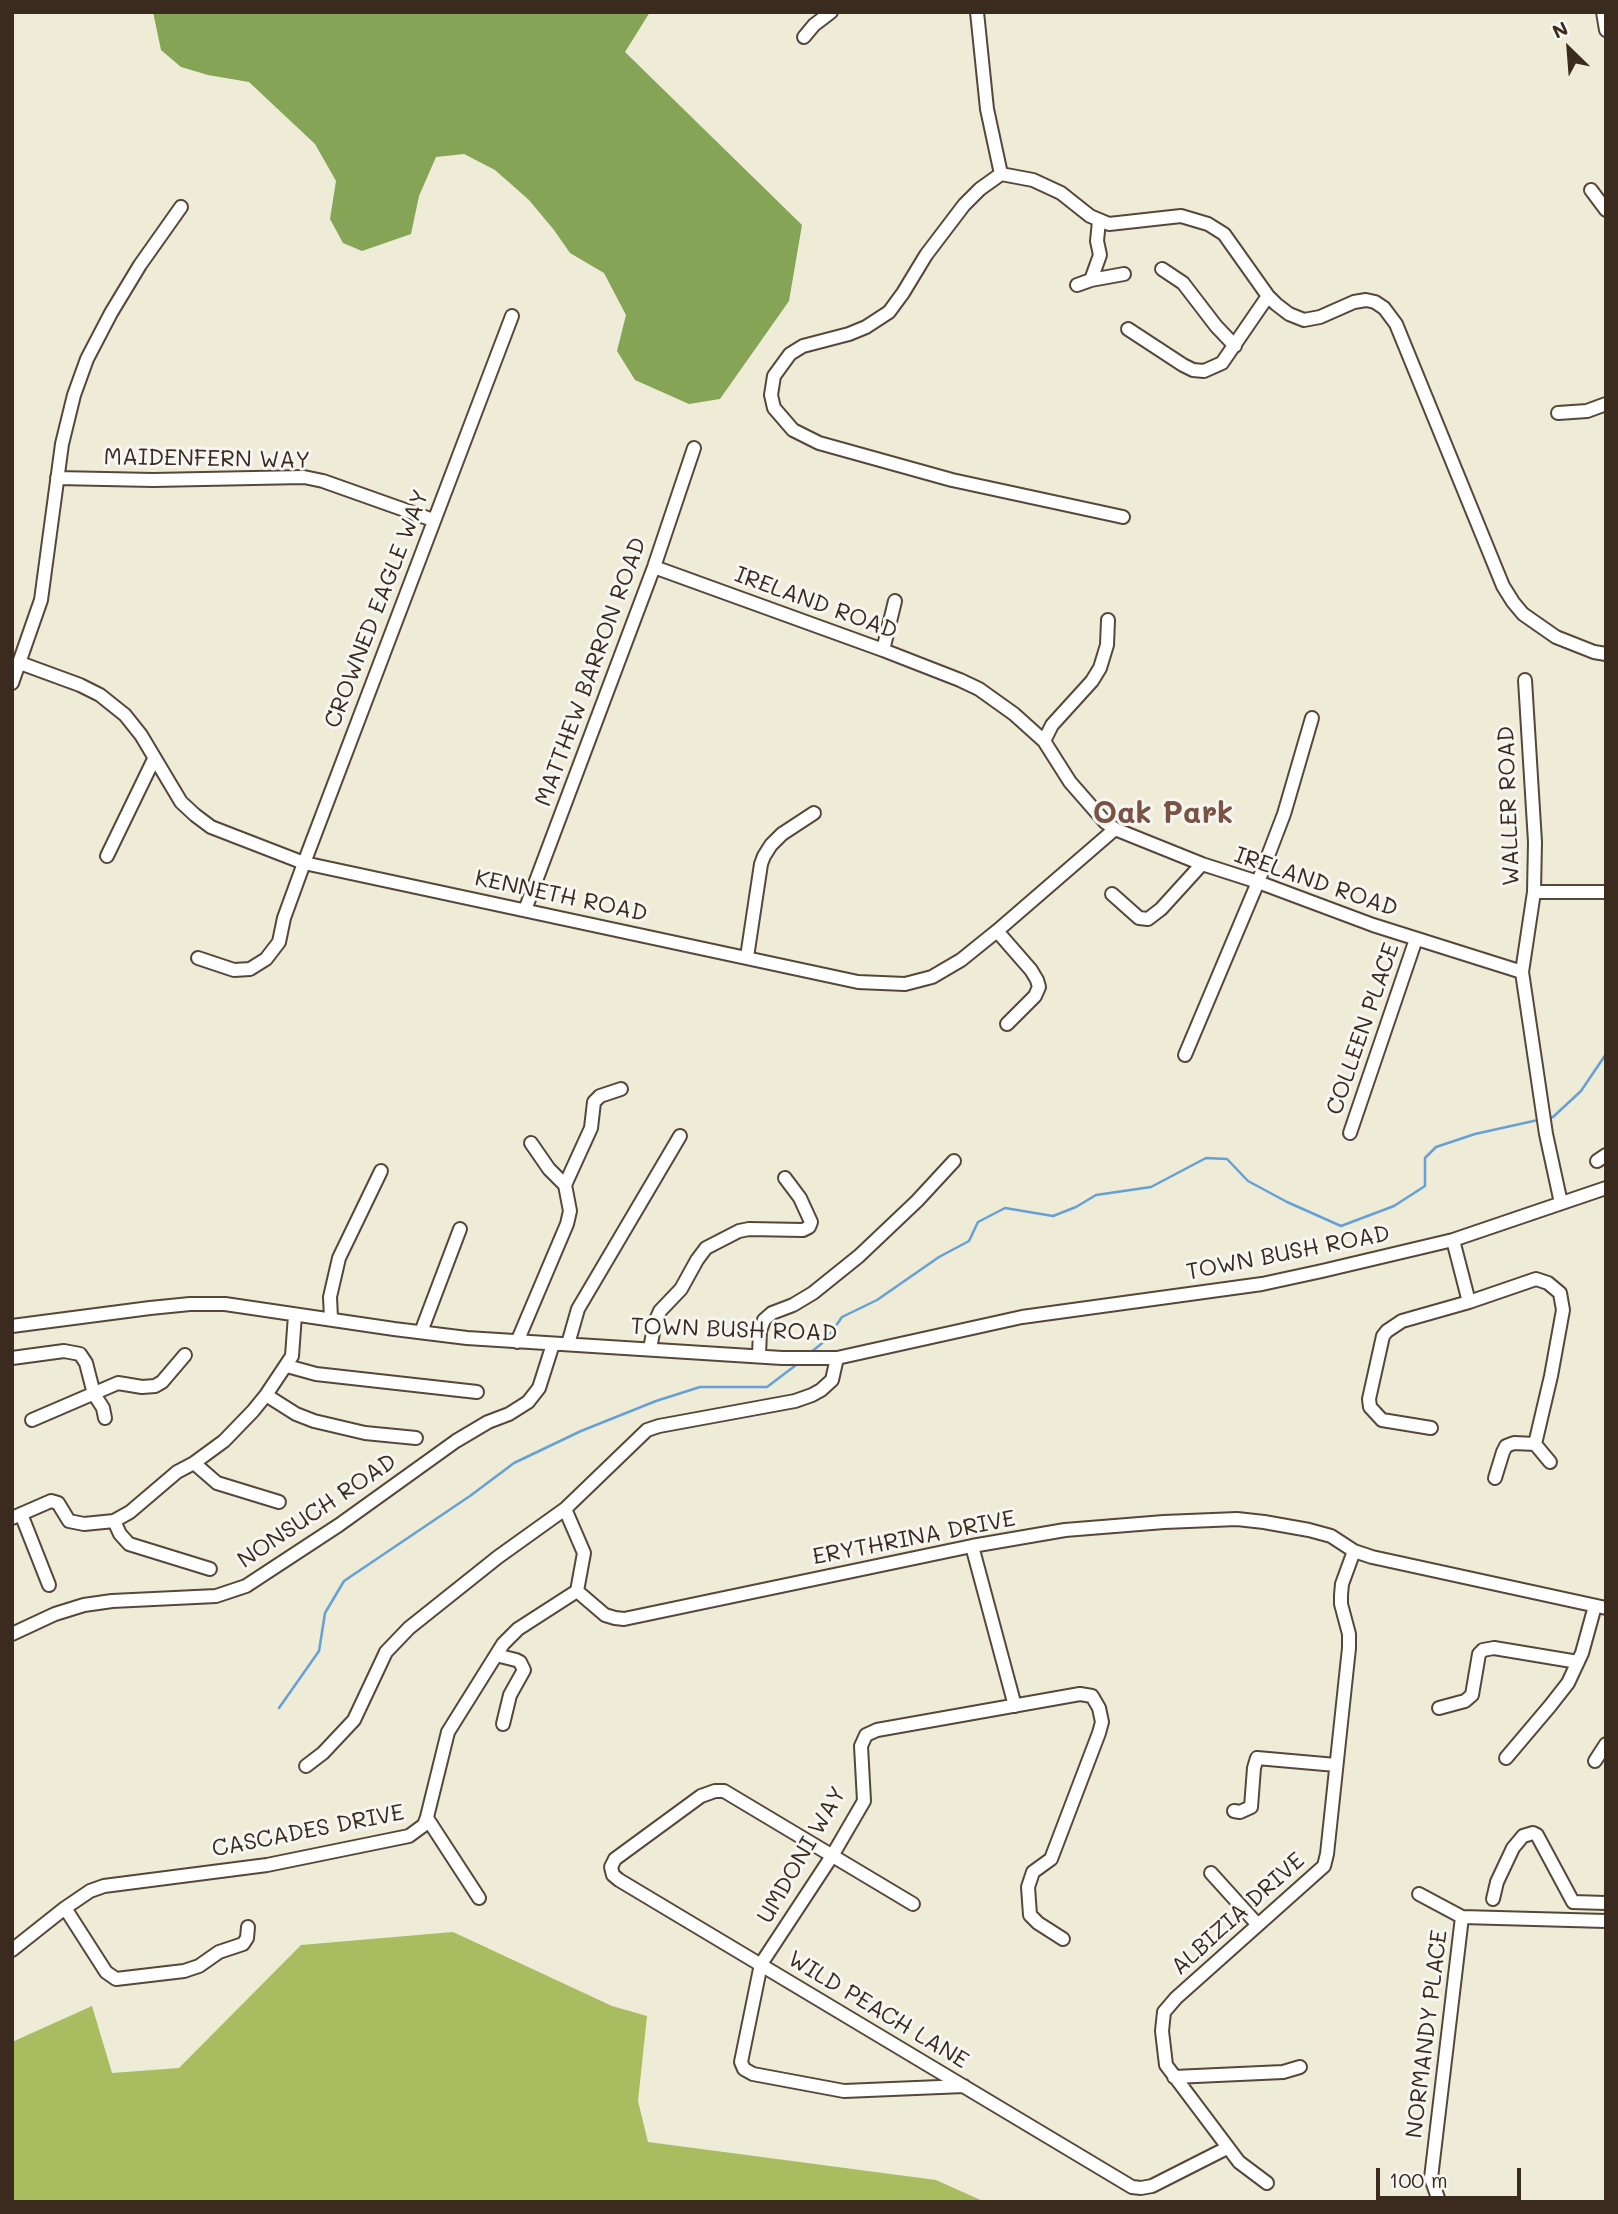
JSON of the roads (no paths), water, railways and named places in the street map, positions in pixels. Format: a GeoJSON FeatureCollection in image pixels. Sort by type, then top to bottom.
{"type":"FeatureCollection","features":[{"type":"Feature","properties":{"kind":"street"},"geometry":{"type":"LineString","coordinates":[[804,37],[831,12]]}},
{"type":"Feature","properties":{"kind":"street"},"geometry":{"type":"LineString","coordinates":[[977,12],[987,109],[1001,174]]}},
{"type":"Feature","properties":{"kind":"street"},"geometry":{"type":"LineString","coordinates":[[1602,12],[1606,30]]}},
{"type":"Feature","properties":{"kind":"street"},"geometry":{"type":"LineString","coordinates":[[1001,174],[1033,180],[1061,193],[1090,216],[1109,224],[1181,216],[1208,224],[1224,233],[1268,296],[1289,314],[1304,320],[1320,317],[1354,302],[1375,302],[1390,314],[1402,337],[1503,586],[1513,602],[1524,614],[1556,637],[1606,654]]}},
{"type":"Feature","properties":{"kind":"street"},"geometry":{"type":"LineString","coordinates":[[1001,174],[964,205],[926,255],[889,312],[866,327],[803,346],[790,354],[774,376],[771,395],[774,408],[793,430],[819,443],[952,480],[1123,517]]}},
{"type":"Feature","properties":{"kind":"street"},"geometry":{"type":"LineString","coordinates":[[1591,190],[1606,210]]}},
{"type":"Feature","properties":{"kind":"street"},"geometry":{"type":"LineString","coordinates":[[12,683],[18,657],[41,600],[68,417],[87,359],[133,277],[181,207]]}},
{"type":"Feature","properties":{"kind":"street"},"geometry":{"type":"LineString","coordinates":[[1091,280],[1100,255],[1097,241],[1099,221]]}},
{"type":"Feature","properties":{"kind":"street"},"geometry":{"type":"LineString","coordinates":[[1162,269],[1183,283],[1235,346]]}},
{"type":"Feature","properties":{"kind":"street"},"geometry":{"type":"LineString","coordinates":[[1077,285],[1124,274]]}},
{"type":"Feature","properties":{"kind":"street"},"geometry":{"type":"LineString","coordinates":[[1128,329],[1193,370],[1213,369],[1222,363],[1235,346],[1268,296]]}},
{"type":"Feature","properties":{"kind":"street","name":"CROWNED EAGLE WAY"},"geometry":{"type":"LineString","coordinates":[[198,958],[234,970],[250,968],[266,959],[279,942],[284,918],[304,863],[512,316]]}},
{"type":"Feature","properties":{"kind":"street"},"geometry":{"type":"LineString","coordinates":[[1558,413],[1587,411],[1606,404]]}},
{"type":"Feature","properties":{"kind":"street","name":"MATTHEW BARRON ROAD"},"geometry":{"type":"LineString","coordinates":[[525,910],[654,567],[694,448]]}},
{"type":"Feature","properties":{"kind":"street","name":"MAIDENFERN WAY"},"geometry":{"type":"LineString","coordinates":[[57,478],[153,480],[304,477],[323,481],[433,520]]}},
{"type":"Feature","properties":{"kind":"street","name":"IRELAND ROAD"},"geometry":{"type":"LineString","coordinates":[[654,567],[883,650],[979,689],[1014,714],[1044,741],[1070,782],[1105,822],[1115,829],[1202,864],[1416,939],[1522,972]]}},
{"type":"Feature","properties":{"kind":"street"},"geometry":{"type":"LineString","coordinates":[[883,650],[895,601]]}},
{"type":"Feature","properties":{"kind":"street"},"geometry":{"type":"LineString","coordinates":[[1044,741],[1052,725],[1092,681],[1100,668],[1107,645],[1108,620]]}},
{"type":"Feature","properties":{"kind":"street","name":"KENNETH ROAD"},"geometry":{"type":"LineString","coordinates":[[18,657],[80,685],[125,715],[141,735],[181,802],[211,827],[304,863],[858,982],[905,984],[932,977],[961,960],[1115,829]]}},
{"type":"Feature","properties":{"kind":"street","name":"WALLER ROAD"},"geometry":{"type":"LineString","coordinates":[[1522,972],[1534,892],[1535,842],[1525,680]]}},
{"type":"Feature","properties":{"kind":"street"},"geometry":{"type":"LineString","coordinates":[[1185,1055],[1258,882],[1295,780],[1312,718]]}},
{"type":"Feature","properties":{"kind":"street"},"geometry":{"type":"LineString","coordinates":[[107,856],[154,758]]}},
{"type":"Feature","properties":{"kind":"street"},"geometry":{"type":"LineString","coordinates":[[747,957],[764,856],[782,834],[814,813]]}},
{"type":"Feature","properties":{"kind":"street"},"geometry":{"type":"LineString","coordinates":[[1112,894],[1139,918],[1147,919],[1161,909],[1202,864]]}},
{"type":"Feature","properties":{"kind":"street"},"geometry":{"type":"LineString","coordinates":[[1534,892],[1606,892]]}},
{"type":"Feature","properties":{"kind":"street"},"geometry":{"type":"LineString","coordinates":[[997,931],[1031,970],[1039,987],[1035,996],[1007,1024]]}},
{"type":"Feature","properties":{"kind":"street","name":"COLLEEN PLACE"},"geometry":{"type":"LineString","coordinates":[[1350,1133],[1416,939]]}},
{"type":"Feature","properties":{"kind":"street"},"geometry":{"type":"LineString","coordinates":[[1522,972],[1546,1134],[1561,1203]]}},
{"type":"Feature","properties":{"kind":"street"},"geometry":{"type":"LineString","coordinates":[[565,1185],[591,1128],[594,1102],[600,1096],[621,1088]]}},
{"type":"Feature","properties":{"kind":"street"},"geometry":{"type":"LineString","coordinates":[[568,1344],[578,1309],[680,1136]]}},
{"type":"Feature","properties":{"kind":"street"},"geometry":{"type":"LineString","coordinates":[[517,1342],[570,1211],[565,1185],[549,1169],[531,1143]]}},
{"type":"Feature","properties":{"kind":"street"},"geometry":{"type":"LineString","coordinates":[[759,1355],[764,1320],[772,1313],[813,1293],[859,1256],[917,1201],[954,1161]]}},
{"type":"Feature","properties":{"kind":"street"},"geometry":{"type":"LineString","coordinates":[[331,1318],[333,1276],[380,1171]]}},
{"type":"Feature","properties":{"kind":"street"},"geometry":{"type":"LineString","coordinates":[[650,1349],[660,1311],[681,1289],[696,1260],[706,1248],[739,1231],[803,1230],[809,1227],[811,1222],[800,1198],[785,1178]]}},
{"type":"Feature","properties":{"kind":"street","name":"TOWN BUSH ROAD"},"geometry":{"type":"LineString","coordinates":[[12,1326],[150,1308],[206,1304],[248,1306],[422,1332],[517,1342],[837,1358],[1022,1317],[1262,1284],[1452,1240],[1606,1188]]}},
{"type":"Feature","properties":{"kind":"street"},"geometry":{"type":"LineString","coordinates":[[422,1332],[460,1229]]}},
{"type":"Feature","properties":{"kind":"street"},"geometry":{"type":"LineString","coordinates":[[1452,1240],[1469,1302]]}},
{"type":"Feature","properties":{"kind":"street"},"geometry":{"type":"LineString","coordinates":[[1431,1428],[1382,1420],[1370,1407],[1369,1399],[1383,1336],[1402,1321],[1536,1279],[1548,1283],[1560,1293],[1563,1310],[1535,1444]]}},
{"type":"Feature","properties":{"kind":"street"},"geometry":{"type":"LineString","coordinates":[[49,1585],[17,1516],[51,1500],[58,1503],[69,1521],[84,1524],[114,1521],[130,1512],[177,1472],[224,1441],[266,1395],[292,1356],[295,1315]]}},
{"type":"Feature","properties":{"kind":"street","name":"NONSUCH ROAD"},"geometry":{"type":"LineString","coordinates":[[12,1634],[55,1614],[84,1605],[216,1596],[246,1586],[339,1525],[456,1441],[488,1422],[509,1415],[528,1402],[539,1388],[553,1344]]}},
{"type":"Feature","properties":{"kind":"street"},"geometry":{"type":"LineString","coordinates":[[12,1358],[64,1351],[80,1354],[86,1363],[94,1394],[103,1408],[105,1418]]}},
{"type":"Feature","properties":{"kind":"street"},"geometry":{"type":"LineString","coordinates":[[32,1420],[118,1382],[142,1387],[155,1386],[162,1382],[185,1355]]}},
{"type":"Feature","properties":{"kind":"street"},"geometry":{"type":"LineString","coordinates":[[306,1766],[323,1753],[354,1720],[386,1652],[409,1629],[498,1557],[565,1509],[647,1430],[795,1401],[812,1395],[821,1391],[831,1380],[837,1358]]}},
{"type":"Feature","properties":{"kind":"street"},"geometry":{"type":"LineString","coordinates":[[286,1366],[316,1374],[477,1392]]}},
{"type":"Feature","properties":{"kind":"street"},"geometry":{"type":"LineString","coordinates":[[266,1395],[296,1414],[314,1421],[365,1433],[416,1438]]}},
{"type":"Feature","properties":{"kind":"street"},"geometry":{"type":"LineString","coordinates":[[1495,1478],[1506,1446],[1514,1443],[1535,1444],[1550,1462]]}},
{"type":"Feature","properties":{"kind":"street"},"geometry":{"type":"LineString","coordinates":[[194,1463],[217,1483],[279,1502]]}},
{"type":"Feature","properties":{"kind":"street"},"geometry":{"type":"LineString","coordinates":[[565,1509],[584,1553],[577,1591]]}},
{"type":"Feature","properties":{"kind":"street","name":"ERYTHRINA DRIVE"},"geometry":{"type":"LineString","coordinates":[[577,1591],[605,1615],[624,1619],[972,1546],[1065,1530],[1237,1519],[1331,1536],[1354,1551],[1372,1557],[1601,1607]]}},
{"type":"Feature","properties":{"kind":"street"},"geometry":{"type":"LineString","coordinates":[[114,1521],[129,1544],[210,1569]]}},
{"type":"Feature","properties":{"kind":"street"},"geometry":{"type":"LineString","coordinates":[[972,1546],[1015,1706]]}},
{"type":"Feature","properties":{"kind":"street","name":"ALBIZIA DRIVE"},"geometry":{"type":"LineString","coordinates":[[1267,2183],[1239,2162],[1227,2148],[1166,2065],[1163,2056],[1164,2012],[1176,1998],[1324,1866],[1349,1648],[1349,1634],[1341,1604],[1342,1584],[1354,1551]]}},
{"type":"Feature","properties":{"kind":"street","name":"CASCADES DRIVE"},"geometry":{"type":"LineString","coordinates":[[12,1950],[65,1908],[90,1891],[104,1886],[267,1865],[409,1836],[424,1825],[427,1818],[448,1732],[496,1655],[509,1637],[519,1629],[577,1591]]}},
{"type":"Feature","properties":{"kind":"street"},"geometry":{"type":"LineString","coordinates":[[1506,1758],[1559,1695],[1578,1662],[1601,1607]]}},
{"type":"Feature","properties":{"kind":"street"},"geometry":{"type":"LineString","coordinates":[[1438,1708],[1465,1701],[1472,1695],[1479,1654],[1483,1650],[1494,1648],[1578,1662]]}},
{"type":"Feature","properties":{"kind":"street"},"geometry":{"type":"LineString","coordinates":[[496,1655],[516,1660],[524,1669],[510,1695],[503,1724]]}},
{"type":"Feature","properties":{"kind":"street","name":"UMDONI WAY"},"geometry":{"type":"LineString","coordinates":[[964,2086],[844,2091],[748,2072],[740,2062],[761,1964],[832,1856],[864,1801],[861,1746],[866,1735],[877,1730],[1080,1693],[1092,1696],[1099,1708],[1102,1722],[1098,1734],[1051,1859],[1033,1872],[1028,1886],[1030,1914],[1038,1923],[1063,1939]]}},
{"type":"Feature","properties":{"kind":"street"},"geometry":{"type":"LineString","coordinates":[[1595,1761],[1606,1744]]}},
{"type":"Feature","properties":{"kind":"street"},"geometry":{"type":"LineString","coordinates":[[1234,1811],[1240,1812],[1251,1807],[1257,1758],[1336,1765]]}},
{"type":"Feature","properties":{"kind":"street","name":"WILD PEACH LANE"},"geometry":{"type":"LineString","coordinates":[[913,1904],[729,1794],[715,1791],[701,1796],[612,1863],[612,1872],[619,1880],[1137,2188],[1152,2186],[1227,2148]]}},
{"type":"Feature","properties":{"kind":"street"},"geometry":{"type":"LineString","coordinates":[[427,1818],[478,1898]]}},
{"type":"Feature","properties":{"kind":"street"},"geometry":{"type":"LineString","coordinates":[[1493,1899],[1497,1882],[1513,1848],[1523,1836],[1533,1833],[1537,1835],[1573,1902],[1573,1919]]}},
{"type":"Feature","properties":{"kind":"street"},"geometry":{"type":"LineString","coordinates":[[1210,1873],[1258,1926]]}},
{"type":"Feature","properties":{"kind":"street"},"geometry":{"type":"LineString","coordinates":[[1419,1894],[1462,1917],[1606,1921]]}},
{"type":"Feature","properties":{"kind":"street"},"geometry":{"type":"LineString","coordinates":[[1573,1902],[1606,1903]]}},
{"type":"Feature","properties":{"kind":"street"},"geometry":{"type":"LineString","coordinates":[[65,1908],[106,1972],[116,1979],[184,1971],[199,1966],[219,1952],[243,1944],[247,1938],[248,1927]]}},
{"type":"Feature","properties":{"kind":"street","name":"NORMANDY PLACE"},"geometry":{"type":"LineString","coordinates":[[1438,2197],[1431,2178],[1462,1917]]}},
{"type":"Feature","properties":{"kind":"street"},"geometry":{"type":"LineString","coordinates":[[1174,2077],[1283,2073],[1300,2067]]}},
{"type":"Feature","properties":{"kind":"waterway"},"geometry":{"type":"LineString","coordinates":[[1548,1118],[1553,1117],[1581,1091],[1606,1054]]}},
{"type":"Feature","properties":{"kind":"waterway"},"geometry":{"type":"LineString","coordinates":[[810,1353],[826,1340],[842,1317],[877,1300],[939,1257],[969,1241],[978,1222],[1005,1208],[1053,1216],[1096,1195],[1151,1187],[1206,1158],[1227,1159],[1248,1181],[1341,1226],[1394,1206],[1425,1186],[1425,1158],[1436,1147],[1475,1134],[1538,1120]]}},
{"type":"Feature","properties":{"kind":"waterway"},"geometry":{"type":"LineString","coordinates":[[279,1708],[319,1651],[325,1613],[344,1581],[514,1463],[581,1431],[656,1401],[700,1387],[767,1387],[800,1362]]}},
{"type":"Feature","properties":{"kind":"district","name":"Oak Park"},"geometry":{"type":"Point","coordinates":[1163,814]}}]}
